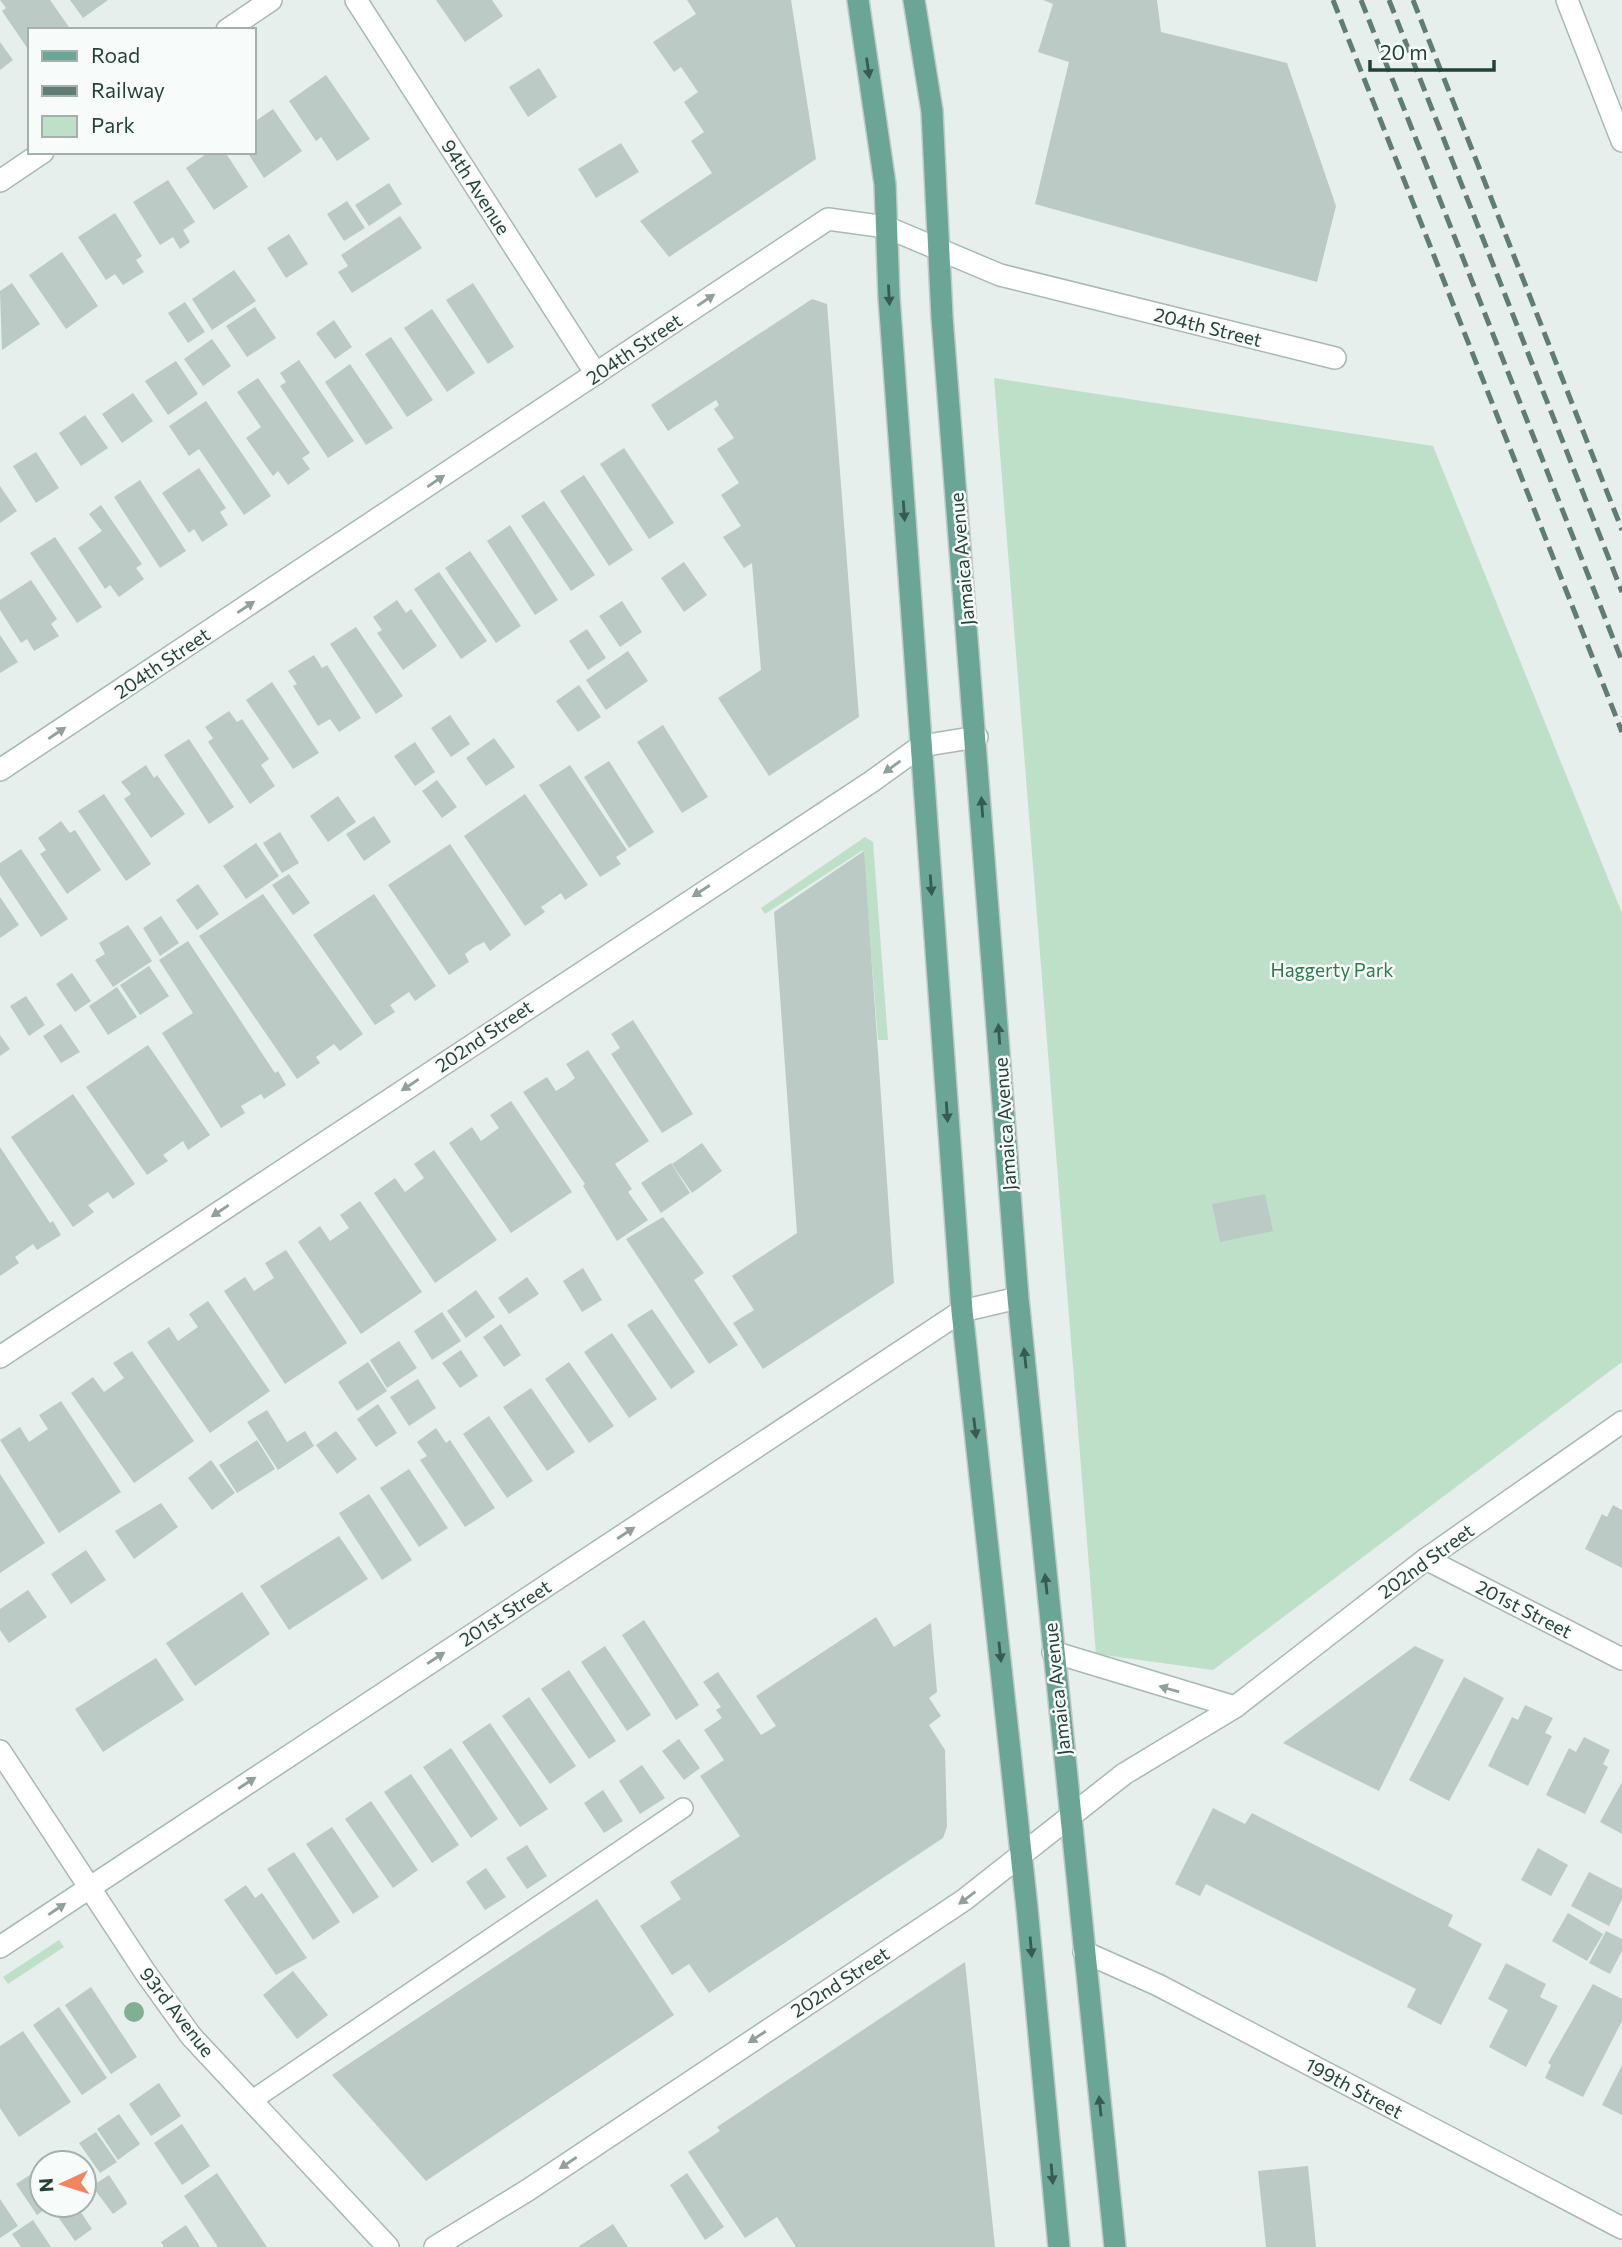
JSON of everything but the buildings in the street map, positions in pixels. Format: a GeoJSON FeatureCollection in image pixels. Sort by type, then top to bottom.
{"type":"FeatureCollection","features":[{"type":"Feature","properties":{"kind":"main road"},"geometry":{"type":"LineString","coordinates":[[858,0],[885,184],[921,746],[962,1311],[1059,2247]]}},
{"type":"Feature","properties":{"kind":"main road","name":"Jamaica Avenue"},"geometry":{"type":"LineString","coordinates":[[914,0],[932,111],[939,252],[1018,1298],[1115,2247]]}},
{"type":"Feature","properties":{"kind":"street"},"geometry":{"type":"LineString","coordinates":[[230,28],[271,0]]}},
{"type":"Feature","properties":{"kind":"street","name":"94th Avenue"},"geometry":{"type":"LineString","coordinates":[[356,0],[596,374]]}},
{"type":"Feature","properties":{"kind":"street"},"geometry":{"type":"LineString","coordinates":[[1567,0],[1622,141]]}},
{"type":"Feature","properties":{"kind":"street"},"geometry":{"type":"LineString","coordinates":[[0,181],[40,154]]}},
{"type":"Feature","properties":{"kind":"street","name":"204th Street"},"geometry":{"type":"LineString","coordinates":[[0,770],[828,219],[886,227],[939,252],[1000,275],[1335,358]]}},
{"type":"Feature","properties":{"kind":"street","name":"202nd Street"},"geometry":{"type":"LineString","coordinates":[[0,1357],[706,888],[871,782],[921,746],[977,737]]}},
{"type":"Feature","properties":{"kind":"street","name":"201st Street"},"geometry":{"type":"LineString","coordinates":[[0,1947],[962,1311],[1018,1298]]}},
{"type":"Feature","properties":{"kind":"street","name":"202nd Street"},"geometry":{"type":"LineString","coordinates":[[436,2246],[527,2190],[964,1900],[1124,1774],[1235,1707],[1426,1559],[1622,1423]]}},
{"type":"Feature","properties":{"kind":"street","name":"201st Street"},"geometry":{"type":"LineString","coordinates":[[1426,1559],[1622,1659]]}},
{"type":"Feature","properties":{"kind":"street"},"geometry":{"type":"LineString","coordinates":[[1053,1652],[1235,1707]]}},
{"type":"Feature","properties":{"kind":"street","name":"93rd Avenue"},"geometry":{"type":"LineString","coordinates":[[0,1751],[145,1972],[191,2036],[388,2247]]}},
{"type":"Feature","properties":{"kind":"street","name":"199th Street"},"geometry":{"type":"LineString","coordinates":[[1084,1952],[1158,1986],[1622,2228]]}},
{"type":"Feature","properties":{"kind":"lane"},"geometry":{"type":"LineString","coordinates":[[251,2101],[683,1808]]}},
{"type":"Feature","properties":{"kind":"green space","name":"Haggerty Park"},"geometry":{"type":"Polygon","coordinates":[[[994,378],[1433,446],[1622,913],[1622,1362],[1213,1670],[1096,1654],[994,378]]]}},
{"type":"Feature","properties":{"kind":"green space"},"geometry":{"type":"Polygon","coordinates":[[[865,837],[873,842],[888,1040],[878,1040],[863,850],[765,914],[761,908],[865,837]]]}},
{"type":"Feature","properties":{"kind":"green space"},"geometry":{"type":"Polygon","coordinates":[[[59,1940],[64,1947],[8,1984],[3,1977],[59,1940]]]}},
{"type":"Feature","properties":{"kind":"railway"},"geometry":{"type":"LineString","coordinates":[[1333,0],[1622,732]]}},
{"type":"Feature","properties":{"kind":"railway"},"geometry":{"type":"LineString","coordinates":[[1361,0],[1622,661]]}},
{"type":"Feature","properties":{"kind":"railway"},"geometry":{"type":"LineString","coordinates":[[1389,0],[1622,592]]}},
{"type":"Feature","properties":{"kind":"railway"},"geometry":{"type":"LineString","coordinates":[[1413,0],[1622,530]]}}]}
